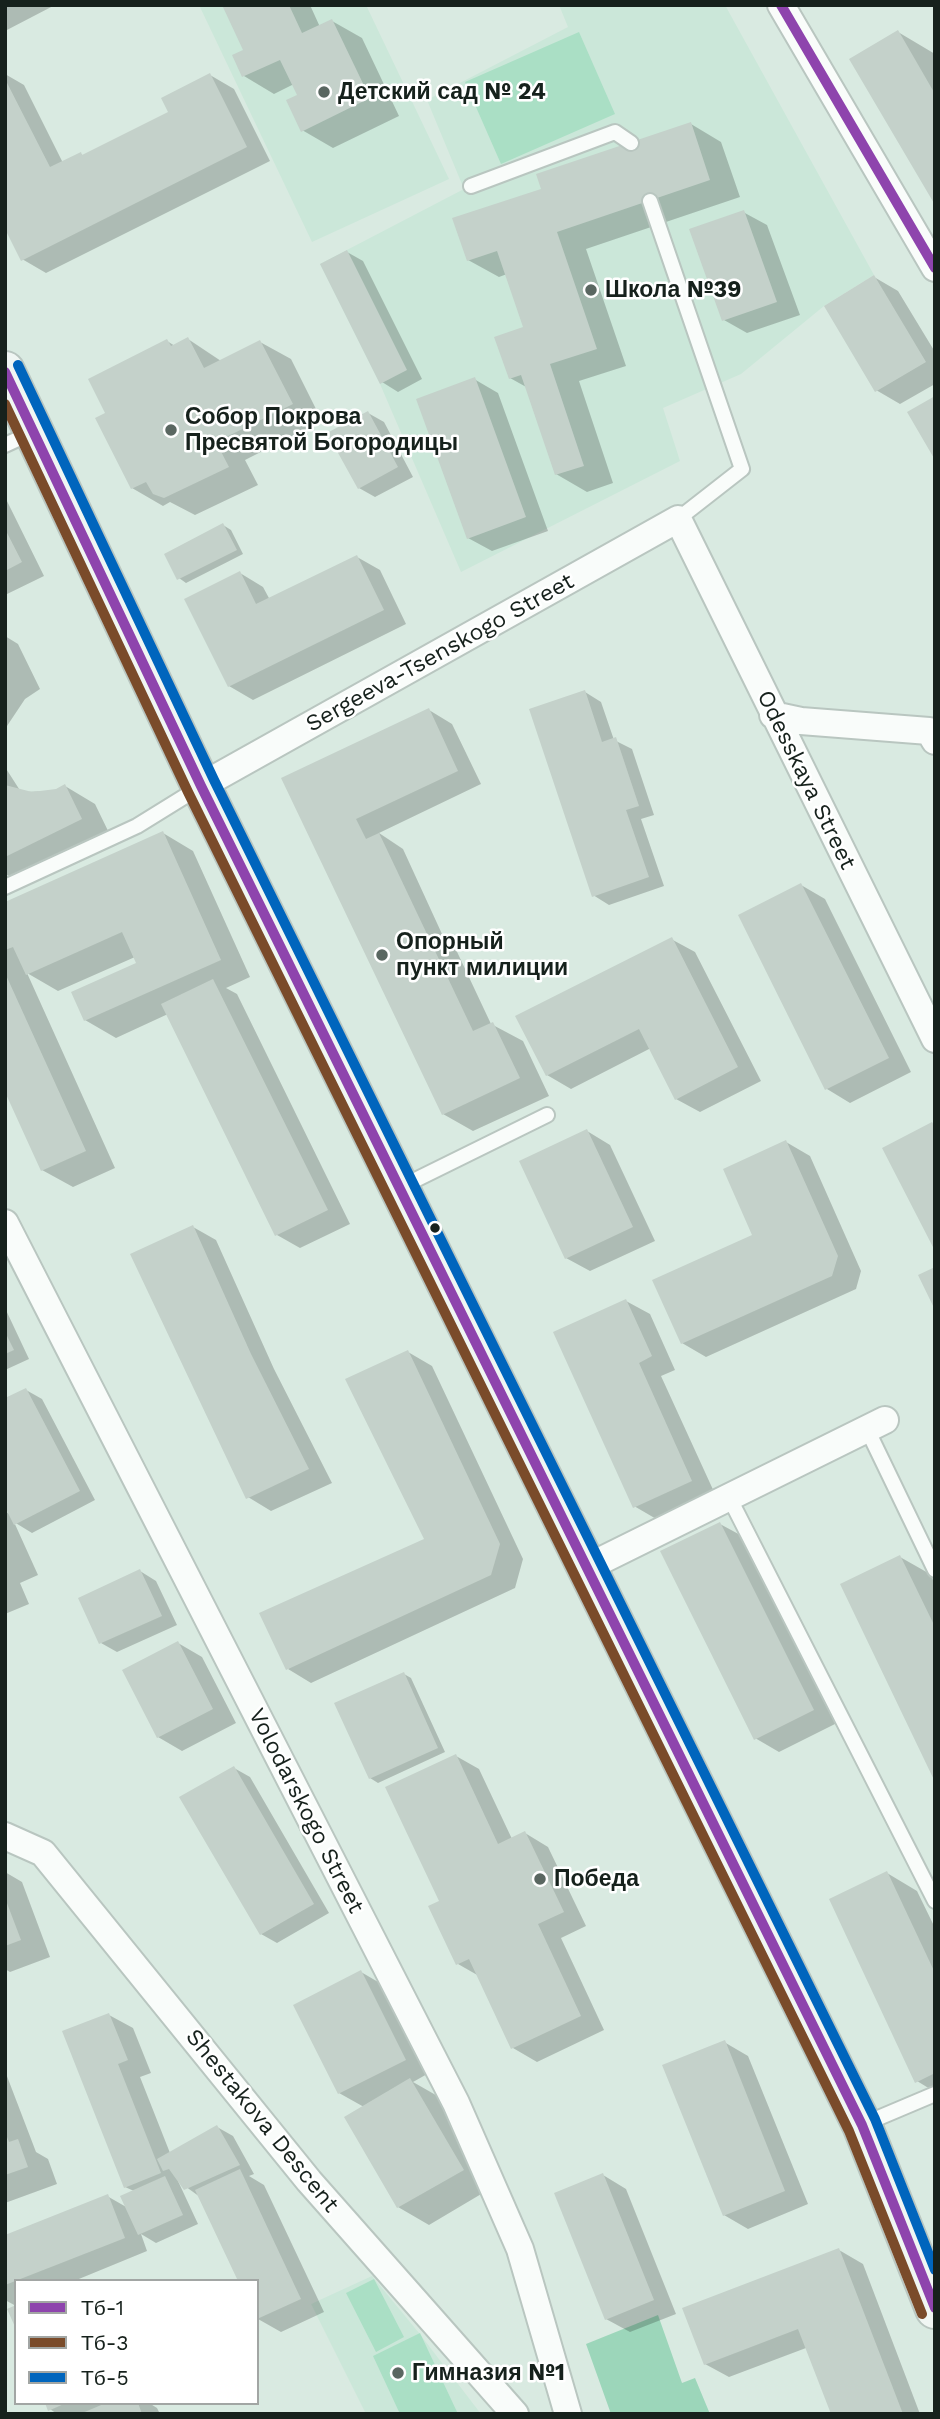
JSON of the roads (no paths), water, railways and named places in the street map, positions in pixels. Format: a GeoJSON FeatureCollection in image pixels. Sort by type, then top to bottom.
{"type":"FeatureCollection","features":[{"type":"Feature","properties":{"kind":"main road"},"geometry":{"type":"LineString","coordinates":[[5,371],[20,438],[201,786],[862,2124],[935,2309]]}},
{"type":"Feature","properties":{"kind":"street"},"geometry":{"type":"LineString","coordinates":[[781,5],[935,268]]}},
{"type":"Feature","properties":{"kind":"street","name":"Odesskaya Street"},"geometry":{"type":"LineString","coordinates":[[678,519],[935,1039]]}},
{"type":"Feature","properties":{"kind":"street","name":"Sergeeva-Tsenskogo Street"},"geometry":{"type":"LineString","coordinates":[[201,786],[678,519]]}},
{"type":"Feature","properties":{"kind":"street"},"geometry":{"type":"LineString","coordinates":[[774,715],[801,721],[929,731],[935,741]]}},
{"type":"Feature","properties":{"kind":"street","name":"Volodarskogo Street"},"geometry":{"type":"LineString","coordinates":[[5,1223],[456,2103],[520,2249],[568,2414]]}},
{"type":"Feature","properties":{"kind":"street"},"geometry":{"type":"LineString","coordinates":[[586,1568],[876,1425]]}},
{"type":"Feature","properties":{"kind":"street","name":"Shestakova Descent"},"geometry":{"type":"LineString","coordinates":[[6,1836],[43,1853],[309,2181],[515,2414]]}},
{"type":"Feature","properties":{"kind":"lane"},"geometry":{"type":"LineString","coordinates":[[471,186],[614,132],[631,143]]}},
{"type":"Feature","properties":{"kind":"lane"},"geometry":{"type":"LineString","coordinates":[[650,201],[742,469],[678,519]]}},
{"type":"Feature","properties":{"kind":"lane"},"geometry":{"type":"LineString","coordinates":[[5,887],[137,825],[201,786]]}},
{"type":"Feature","properties":{"kind":"lane"},"geometry":{"type":"LineString","coordinates":[[399,1188],[547,1115]]}},
{"type":"Feature","properties":{"kind":"lane"},"geometry":{"type":"LineString","coordinates":[[876,1425],[935,1570]]}},
{"type":"Feature","properties":{"kind":"lane"},"geometry":{"type":"LineString","coordinates":[[729,1497],[935,1902]]}},
{"type":"Feature","properties":{"kind":"lane"},"geometry":{"type":"LineString","coordinates":[[862,2124],[935,2094]]}},
{"type":"Feature","properties":{"kind":"place","name":"Детский сад № 24"},"geometry":{"type":"Point","coordinates":[324,92]}},
{"type":"Feature","properties":{"kind":"place","name":"Школа №39"},"geometry":{"type":"Point","coordinates":[591,290]}},
{"type":"Feature","properties":{"kind":"place","name":"Собор Покрова Пресвятой Богородицы"},"geometry":{"type":"Point","coordinates":[171,430]}},
{"type":"Feature","properties":{"kind":"place","name":"Опорный пункт милиции"},"geometry":{"type":"Point","coordinates":[382,955]}},
{"type":"Feature","properties":{"kind":"place","name":"Победа"},"geometry":{"type":"Point","coordinates":[540,1879]}},
{"type":"Feature","properties":{"kind":"place","name":"Гимназия №1"},"geometry":{"type":"Point","coordinates":[398,2373]}}]}
